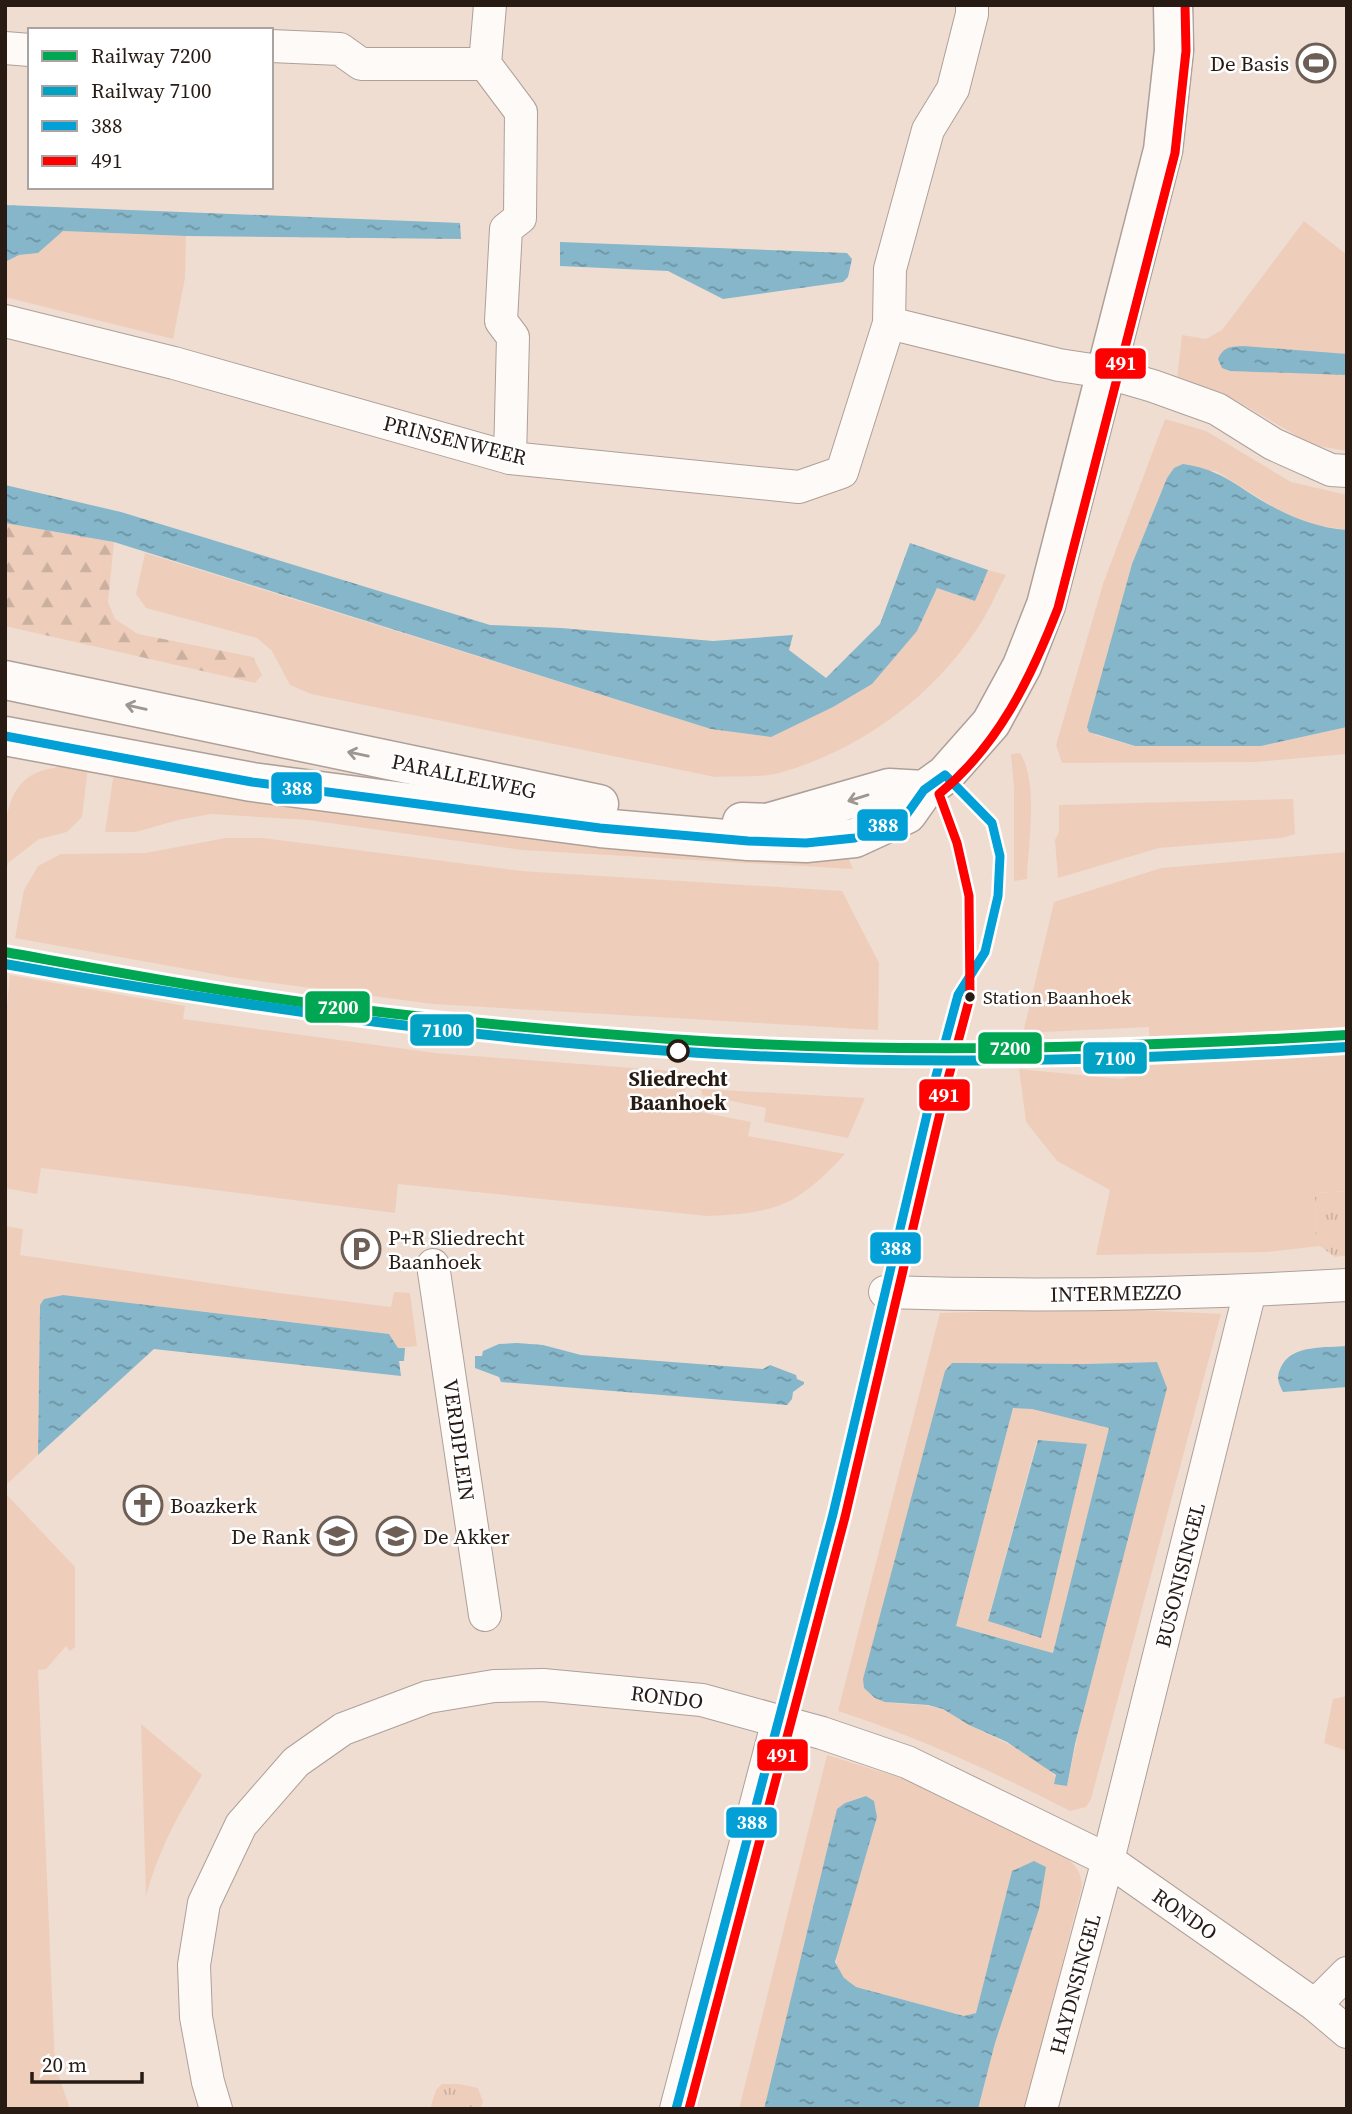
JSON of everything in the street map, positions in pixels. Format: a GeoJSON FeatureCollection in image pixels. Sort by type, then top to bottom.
{"type":"FeatureCollection","features":[{"type":"Feature","properties":{"kind":"street"},"geometry":{"type":"LineString","coordinates":[[490,5],[485,64],[521,112],[520,218],[506,229],[501,321],[513,337],[510,458]]}},
{"type":"Feature","properties":{"kind":"street","name":"PRINSENWEER"},"geometry":{"type":"LineString","coordinates":[[5,321],[174,363],[510,458],[799,487],[842,472],[889,323],[890,269],[928,130],[953,89],[972,5]]}},
{"type":"Feature","properties":{"kind":"street"},"geometry":{"type":"LineString","coordinates":[[935,783],[991,723],[1022,666],[1041,617],[1098,409],[1105,372],[1163,150],[1174,50],[1173,5]]}},
{"type":"Feature","properties":{"kind":"street"},"geometry":{"type":"LineString","coordinates":[[273,46],[340,50],[361,64],[485,64]]}},
{"type":"Feature","properties":{"kind":"street"},"geometry":{"type":"LineString","coordinates":[[5,48],[28,50]]}},
{"type":"Feature","properties":{"kind":"street"},"geometry":{"type":"LineString","coordinates":[[889,323],[1059,365],[1105,372],[1217,409],[1273,444],[1331,470],[1347,471]]}},
{"type":"Feature","properties":{"kind":"street","name":"PARALLELWEG"},"geometry":{"type":"LineString","coordinates":[[5,680],[644,813],[767,823],[889,788],[935,783]]}},
{"type":"Feature","properties":{"kind":"street","name":"PARALLELWEG"},"geometry":{"type":"LineString","coordinates":[[5,736],[253,782],[600,828],[748,841],[806,843],[855,838],[907,814],[935,783]]}},
{"type":"Feature","properties":{"kind":"street","name":"VERDIPLEIN"},"geometry":{"type":"LineString","coordinates":[[433,1265],[485,1615]]}},
{"type":"Feature","properties":{"kind":"street","name":"INTERMEZZO"},"geometry":{"type":"LineString","coordinates":[[885,1292],[1006,1295],[1250,1291],[1347,1285]]}},
{"type":"Feature","properties":{"kind":"street","name":"BUSONISINGEL"},"geometry":{"type":"LineString","coordinates":[[1108,1860],[1250,1291]]}},
{"type":"Feature","properties":{"kind":"street","name":"RONDO"},"geometry":{"type":"LineString","coordinates":[[216,2109],[196,2017],[194,1965],[204,1903],[241,1825],[296,1762],[343,1729],[428,1697],[494,1686],[543,1685],[702,1700],[778,1720],[906,1762],[1108,1860],[1315,2005],[1347,2032]]}},
{"type":"Feature","properties":{"kind":"street"},"geometry":{"type":"LineString","coordinates":[[676,2109],[778,1720]]}},
{"type":"Feature","properties":{"kind":"street","name":"HAYDNSINGEL"},"geometry":{"type":"LineString","coordinates":[[1041,2109],[1108,1860]]}},
{"type":"Feature","properties":{"kind":"street"},"geometry":{"type":"LineString","coordinates":[[1315,2005],[1347,1973]]}},
{"type":"Feature","properties":{"kind":"green space"},"geometry":{"type":"Polygon","coordinates":[[[1304,221],[1347,255],[1347,451],[1313,445],[1223,393],[1177,378],[1182,335],[1206,339],[1222,330],[1304,221]]]}},
{"type":"Feature","properties":{"kind":"green space"},"geometry":{"type":"Polygon","coordinates":[[[63,231],[186,236],[185,278],[173,339],[5,297],[5,262],[19,255],[38,253],[63,231]]]}},
{"type":"Feature","properties":{"kind":"green space"},"geometry":{"type":"Polygon","coordinates":[[[1165,419],[1206,431],[1291,482],[1347,495],[1347,530],[1310,524],[1275,508],[1216,471],[1174,468],[1167,478],[1132,564],[1095,735],[1135,746],[1261,746],[1347,727],[1347,754],[1256,762],[1062,763],[1056,745],[1103,584],[1165,419]]]}},
{"type":"Feature","properties":{"kind":"green space"},"geometry":{"type":"Polygon","coordinates":[[[5,523],[114,542],[108,602],[115,619],[138,634],[253,657],[262,675],[255,683],[5,626],[5,523]]]}},
{"type":"Feature","properties":{"kind":"green space"},"geometry":{"type":"Polygon","coordinates":[[[145,553],[711,729],[771,737],[917,631],[937,588],[974,600],[988,570],[1006,575],[984,618],[966,645],[922,693],[896,715],[869,733],[810,763],[772,775],[715,777],[311,694],[290,685],[272,651],[257,638],[146,608],[136,594],[145,553]]]}},
{"type":"Feature","properties":{"kind":"green space"},"geometry":{"type":"Polygon","coordinates":[[[1020,753],[1029,780],[1030,831],[1027,879],[1014,881],[1014,789],[1011,754],[1020,753]]]}},
{"type":"Feature","properties":{"kind":"green space"},"geometry":{"type":"Polygon","coordinates":[[[78,764],[88,767],[82,817],[67,832],[39,839],[8,863],[5,875],[6,825],[11,800],[17,789],[36,773],[78,764]]]}},
{"type":"Feature","properties":{"kind":"green space"},"geometry":{"type":"Polygon","coordinates":[[[114,772],[847,855],[853,869],[522,850],[308,820],[211,814],[136,832],[105,832],[114,772]]]}},
{"type":"Feature","properties":{"kind":"green space"},"geometry":{"type":"Polygon","coordinates":[[[1293,799],[1295,834],[1282,838],[1159,848],[1058,878],[1055,840],[1059,832],[1059,805],[1293,799]]]}},
{"type":"Feature","properties":{"kind":"green space"},"geometry":{"type":"Polygon","coordinates":[[[226,838],[263,838],[521,871],[842,891],[879,963],[878,1030],[433,1004],[236,978],[15,938],[24,890],[38,866],[61,854],[145,853],[226,838]]]}},
{"type":"Feature","properties":{"kind":"green space"},"geometry":{"type":"Polygon","coordinates":[[[1347,852],[1347,1191],[1315,1193],[1316,1243],[1320,1246],[1267,1252],[1096,1255],[1110,1190],[1057,1161],[1026,1122],[1019,1069],[1122,1079],[1150,1070],[1149,1027],[1023,1033],[1054,902],[1161,868],[1347,852]]]}},
{"type":"Feature","properties":{"kind":"green space"},"geometry":{"type":"Polygon","coordinates":[[[10,975],[185,1006],[183,1019],[435,1053],[686,1072],[684,1109],[751,1122],[748,1136],[845,1154],[813,1185],[784,1203],[769,1209],[707,1216],[398,1184],[395,1213],[41,1168],[37,1194],[5,1188],[5,1026],[10,975]]]}},
{"type":"Feature","properties":{"kind":"green space"},"geometry":{"type":"Polygon","coordinates":[[[701,1089],[865,1098],[848,1138],[764,1122],[766,1108],[702,1095],[701,1089]]]}},
{"type":"Feature","properties":{"kind":"green space"},"geometry":{"type":"Polygon","coordinates":[[[1347,1191],[1347,1255],[1335,1257],[1316,1243],[1315,1193],[1347,1191]]]}},
{"type":"Feature","properties":{"kind":"green space"},"geometry":{"type":"Polygon","coordinates":[[[5,1226],[23,1229],[20,1255],[391,1307],[394,1292],[410,1293],[417,1346],[398,1348],[389,1334],[63,1295],[44,1299],[40,1306],[38,1455],[5,1486],[5,1226]]]}},
{"type":"Feature","properties":{"kind":"green space"},"geometry":{"type":"Polygon","coordinates":[[[1097,1308],[1221,1314],[1091,1799],[1086,1807],[1070,1811],[956,1756],[838,1711],[940,1313],[1097,1308]],[[1157,1362],[952,1363],[937,1400],[875,1698],[890,1703],[930,1706],[947,1711],[1034,1759],[1054,1775],[1060,1784],[1067,1786],[1157,1362]]]}},
{"type":"Feature","properties":{"kind":"green space"},"geometry":{"type":"Polygon","coordinates":[[[1013,1408],[1032,1409],[1109,1428],[1054,1653],[956,1626],[1013,1408]],[[1037,1440],[988,1620],[1041,1638],[1037,1440]]]}},
{"type":"Feature","properties":{"kind":"green space"},"geometry":{"type":"Polygon","coordinates":[[[5,1493],[75,1567],[75,1647],[70,1651],[66,1646],[46,1669],[38,1670],[55,2065],[70,2109],[5,2109],[5,1493]]]}},
{"type":"Feature","properties":{"kind":"green space"},"geometry":{"type":"Polygon","coordinates":[[[1347,1696],[1347,1751],[1324,1743],[1333,1699],[1347,1696]]]}},
{"type":"Feature","properties":{"kind":"green space"},"geometry":{"type":"Polygon","coordinates":[[[141,1724],[202,1775],[156,1864],[146,1896],[141,1724]]]}},
{"type":"Feature","properties":{"kind":"green space"},"geometry":{"type":"Polygon","coordinates":[[[827,1755],[914,1782],[991,1816],[1065,1857],[1077,1869],[1082,1886],[1025,2109],[978,2109],[995,2043],[1012,1871],[976,2013],[964,2016],[856,1987],[839,1972],[836,1962],[838,1950],[877,1817],[874,1801],[866,1796],[845,1803],[837,1810],[764,2109],[739,2109],[827,1755]]]}},
{"type":"Feature","properties":{"kind":"green space"},"geometry":{"type":"Polygon","coordinates":[[[442,2084],[478,2088],[483,2102],[480,2109],[430,2109],[436,2090],[442,2084]]]}},
{"type":"Feature","properties":{"kind":"water"},"geometry":{"type":"Polygon","coordinates":[[[5,205],[460,223],[461,239],[186,236],[63,231],[38,253],[19,255],[5,262],[5,205]]]}},
{"type":"Feature","properties":{"kind":"water"},"geometry":{"type":"Polygon","coordinates":[[[560,242],[847,253],[852,259],[848,277],[843,282],[723,299],[668,271],[560,266],[560,242]]]}},
{"type":"Feature","properties":{"kind":"water"},"geometry":{"type":"Polygon","coordinates":[[[1243,346],[1347,354],[1347,375],[1230,371],[1222,368],[1218,359],[1225,349],[1243,346]]]}},
{"type":"Feature","properties":{"kind":"water"},"geometry":{"type":"Polygon","coordinates":[[[1183,464],[1221,476],[1292,516],[1347,530],[1347,727],[1261,746],[1135,746],[1089,732],[1087,727],[1132,564],[1167,478],[1174,468],[1183,464]]]}},
{"type":"Feature","properties":{"kind":"water"},"geometry":{"type":"Polygon","coordinates":[[[5,485],[121,512],[490,625],[713,641],[793,635],[789,650],[826,678],[880,624],[910,543],[988,570],[975,601],[937,588],[917,631],[872,684],[833,707],[771,737],[711,729],[114,542],[5,523],[5,485]]]}},
{"type":"Feature","properties":{"kind":"water"},"geometry":{"type":"Polygon","coordinates":[[[63,1295],[389,1334],[398,1348],[405,1348],[404,1361],[399,1361],[401,1376],[154,1349],[38,1455],[40,1305],[44,1299],[63,1295]]]}},
{"type":"Feature","properties":{"kind":"water"},"geometry":{"type":"Polygon","coordinates":[[[499,1344],[543,1345],[581,1355],[763,1369],[770,1365],[796,1375],[804,1384],[793,1392],[787,1405],[501,1382],[499,1377],[475,1368],[475,1356],[482,1356],[483,1351],[499,1344]]]}},
{"type":"Feature","properties":{"kind":"water"},"geometry":{"type":"Polygon","coordinates":[[[1347,1346],[1347,1387],[1283,1392],[1278,1374],[1293,1354],[1310,1349],[1347,1346]]]}},
{"type":"Feature","properties":{"kind":"water"},"geometry":{"type":"Polygon","coordinates":[[[1157,1362],[1167,1388],[1075,1744],[1067,1786],[1054,1784],[1056,1775],[1007,1742],[969,1725],[943,1709],[928,1705],[885,1702],[875,1698],[864,1688],[863,1679],[945,1371],[952,1363],[1157,1362]],[[1013,1408],[956,1626],[1053,1653],[1109,1428],[1032,1409],[1013,1408]]]}},
{"type":"Feature","properties":{"kind":"water"},"geometry":{"type":"Polygon","coordinates":[[[1038,1440],[1087,1444],[1041,1638],[988,1621],[1038,1440]]]}},
{"type":"Feature","properties":{"kind":"water"},"geometry":{"type":"Polygon","coordinates":[[[866,1796],[874,1801],[877,1817],[835,1962],[844,1978],[856,1987],[964,2016],[976,2013],[1012,1871],[1034,1861],[1046,1867],[1039,1909],[995,2043],[978,2109],[764,2109],[837,1809],[845,1803],[866,1796]]]}},
{"type":"Feature","properties":{"kind":"rail line","name":"7200"},"geometry":{"type":"LineString","coordinates":[[5,952],[213,989],[339,1007],[670,1039],[839,1047],[1008,1048],[1347,1035]]}},
{"type":"Feature","properties":{"kind":"rail line","name":"7100"},"geometry":{"type":"LineString","coordinates":[[5,964],[336,1017],[503,1037],[670,1051],[839,1059],[1008,1060],[1178,1056],[1347,1047]]}},
{"type":"Feature","properties":{"kind":"transit line","name":"491"},"geometry":{"type":"LineString","coordinates":[[689,2109],[845,1517],[948,1079],[970,997],[969,896],[957,843],[939,794],[979,755],[995,733],[1024,685],[1058,608],[1175,153],[1186,51],[1185,5]]}},
{"type":"Feature","properties":{"kind":"transit line","name":"388"},"geometry":{"type":"LineString","coordinates":[[5,736],[252,782],[600,828],[748,841],[806,843],[855,838],[907,814],[924,790],[945,775],[992,823],[1000,856],[998,896],[985,952],[958,995],[936,1076],[833,1514],[676,2109]]}},
{"type":"Feature","properties":{"kind":"place","name":"De Basis"},"geometry":{"type":"Point","coordinates":[1316,63]}},
{"type":"Feature","properties":{"kind":"place","name":"Station Baanhoek"},"geometry":{"type":"Point","coordinates":[970,997]}},
{"type":"Feature","properties":{"kind":"place","name":"Sliedrecht Baanhoek"},"geometry":{"type":"Point","coordinates":[678,1051]}},
{"type":"Feature","properties":{"kind":"place","name":"P+R Sliedrecht Baanhoek"},"geometry":{"type":"Point","coordinates":[361,1249]}},
{"type":"Feature","properties":{"kind":"place","name":"Boazkerk"},"geometry":{"type":"Point","coordinates":[143,1505]}},
{"type":"Feature","properties":{"kind":"place","name":"De Rank"},"geometry":{"type":"Point","coordinates":[337,1536]}},
{"type":"Feature","properties":{"kind":"place","name":"De Akker"},"geometry":{"type":"Point","coordinates":[396,1536]}}]}
